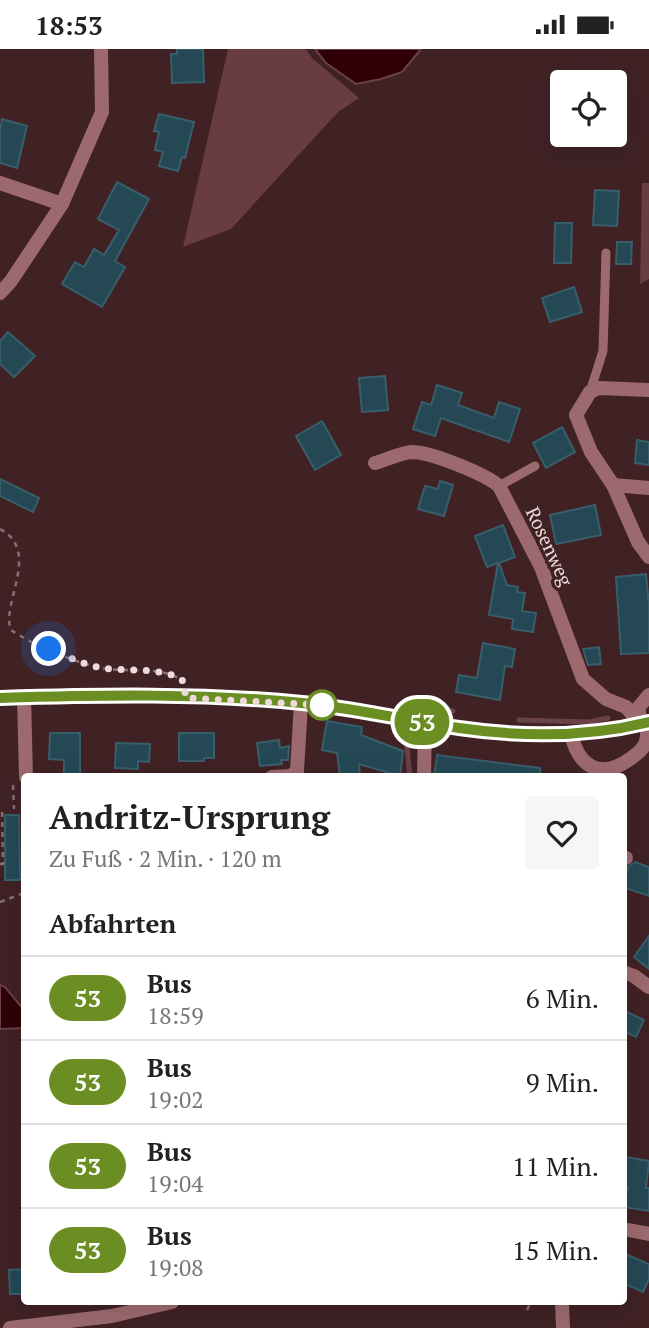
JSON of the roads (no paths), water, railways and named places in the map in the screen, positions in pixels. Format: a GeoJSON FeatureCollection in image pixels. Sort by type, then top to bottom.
{"type":"FeatureCollection","features":[{"type":"Feature","properties":{"kind":"main road"},"geometry":{"type":"LineString","coordinates":[[0,698],[186,698],[301,703],[488,731],[571,733],[646,723]]}},
{"type":"Feature","properties":{"kind":"street"},"geometry":{"type":"LineString","coordinates":[[0,293],[11,281],[62,204],[102,112],[101,49]]}},
{"type":"Feature","properties":{"kind":"street"},"geometry":{"type":"LineString","coordinates":[[0,183],[62,204]]}},
{"type":"Feature","properties":{"kind":"street"},"geometry":{"type":"LineString","coordinates":[[649,390],[598,388],[590,392],[576,415],[591,452],[613,485],[638,543],[649,557]]}},
{"type":"Feature","properties":{"kind":"street"},"geometry":{"type":"LineString","coordinates":[[375,463],[409,452],[423,453],[489,477],[499,486]]}},
{"type":"Feature","properties":{"kind":"street"},"geometry":{"type":"LineString","coordinates":[[613,485],[649,488]]}},
{"type":"Feature","properties":{"kind":"street","name":"Rosenweg"},"geometry":{"type":"LineString","coordinates":[[499,486],[541,567],[583,680],[606,699],[626,706],[646,723]]}},
{"type":"Feature","properties":{"kind":"street"},"geometry":{"type":"LineString","coordinates":[[571,733],[573,744],[593,772],[621,765],[638,753],[645,744],[646,723],[638,708],[649,695]]}},
{"type":"Feature","properties":{"kind":"street"},"geometry":{"type":"LineString","coordinates":[[24,697],[26,773]]}},
{"type":"Feature","properties":{"kind":"street"},"geometry":{"type":"LineString","coordinates":[[295,773],[297,771],[301,703]]}},
{"type":"Feature","properties":{"kind":"street"},"geometry":{"type":"LineString","coordinates":[[424,773],[425,723]]}},
{"type":"Feature","properties":{"kind":"street"},"geometry":{"type":"LineString","coordinates":[[627,973],[649,987]]}},
{"type":"Feature","properties":{"kind":"street"},"geometry":{"type":"LineString","coordinates":[[627,1230],[649,1234]]}},
{"type":"Feature","properties":{"kind":"street"},"geometry":{"type":"LineString","coordinates":[[10,1328],[112,1316],[159,1305]]}},
{"type":"Feature","properties":{"kind":"street"},"geometry":{"type":"LineString","coordinates":[[562,1305],[563,1328]]}},
{"type":"Feature","properties":{"kind":"lane"},"geometry":{"type":"LineString","coordinates":[[590,392],[603,351],[606,253]]}},
{"type":"Feature","properties":{"kind":"lane"},"geometry":{"type":"LineString","coordinates":[[499,486],[535,466]]}},
{"type":"Feature","properties":{"kind":"waterway"},"geometry":{"type":"LineString","coordinates":[[413,708],[419,705],[453,711]]}},
{"type":"Feature","properties":{"kind":"waterway"},"geometry":{"type":"LineString","coordinates":[[519,720],[590,722],[608,718]]}},
{"type":"Feature","properties":{"kind":"waterway"},"geometry":{"type":"LineString","coordinates":[[406,737],[410,773]]}}]}
